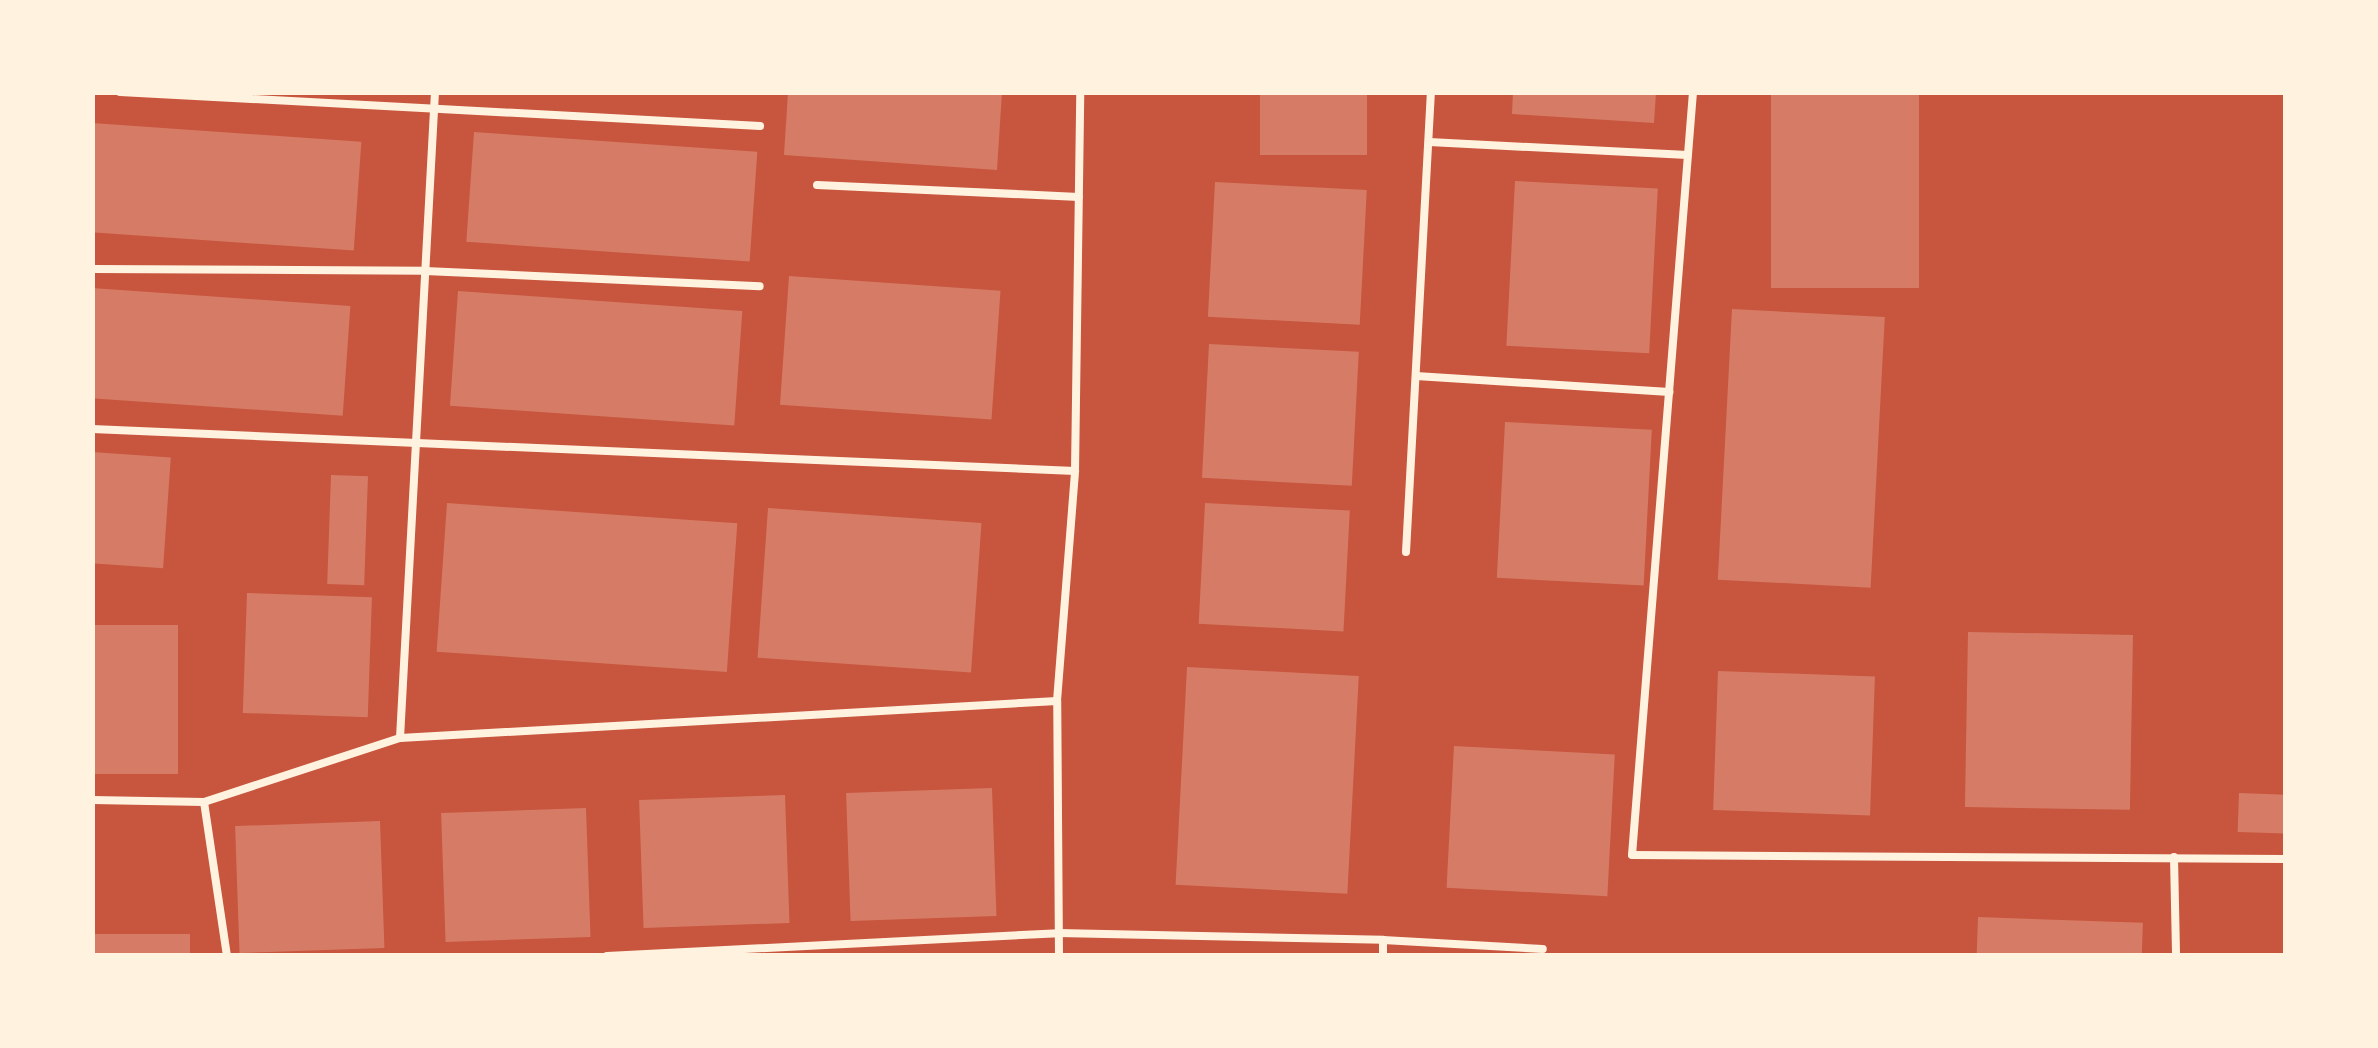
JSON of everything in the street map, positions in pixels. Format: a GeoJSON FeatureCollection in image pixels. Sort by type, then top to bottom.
{"type":"FeatureCollection","features":[{"type":"Feature","properties":{"kind":"lane"},"geometry":{"type":"LineString","coordinates":[[120,92],[760,126]]}},
{"type":"Feature","properties":{"kind":"lane"},"geometry":{"type":"LineString","coordinates":[[400,738],[435,92]]}},
{"type":"Feature","properties":{"kind":"lane"},"geometry":{"type":"LineString","coordinates":[[1058,956],[1058,701],[1075,471],[1080,92]]}},
{"type":"Feature","properties":{"kind":"lane"},"geometry":{"type":"LineString","coordinates":[[1406,552],[1432,92]]}},
{"type":"Feature","properties":{"kind":"lane"},"geometry":{"type":"LineString","coordinates":[[1693,92],[1632,854],[2286,859]]}},
{"type":"Feature","properties":{"kind":"lane"},"geometry":{"type":"LineString","coordinates":[[1428,142],[1688,155]]}},
{"type":"Feature","properties":{"kind":"lane"},"geometry":{"type":"LineString","coordinates":[[817,184],[1079,197]]}},
{"type":"Feature","properties":{"kind":"lane"},"geometry":{"type":"LineString","coordinates":[[92,270],[425,272],[760,286]]}},
{"type":"Feature","properties":{"kind":"lane"},"geometry":{"type":"LineString","coordinates":[[1416,376],[1670,392]]}},
{"type":"Feature","properties":{"kind":"lane"},"geometry":{"type":"LineString","coordinates":[[92,429],[1075,471]]}},
{"type":"Feature","properties":{"kind":"lane"},"geometry":{"type":"LineString","coordinates":[[92,800],[204,802],[400,738],[1058,701]]}},
{"type":"Feature","properties":{"kind":"lane"},"geometry":{"type":"LineString","coordinates":[[204,802],[226,956]]}},
{"type":"Feature","properties":{"kind":"lane"},"geometry":{"type":"LineString","coordinates":[[2174,857],[2176,956]]}},
{"type":"Feature","properties":{"kind":"lane"},"geometry":{"type":"LineString","coordinates":[[606,956],[1058,933],[1382,940],[1542,949]]}},
{"type":"Feature","properties":{"kind":"lane"},"geometry":{"type":"LineString","coordinates":[[1382,940],[1382,956]]}},
{"type":"Feature","properties":{"kind":"building"},"geometry":{"type":"Polygon","coordinates":[[[788,92],[1002,92],[997,170],[784,155],[788,92]]]}},
{"type":"Feature","properties":{"kind":"building"},"geometry":{"type":"Polygon","coordinates":[[[1260,92],[1367,92],[1367,155],[1260,155],[1260,92]]]}},
{"type":"Feature","properties":{"kind":"building"},"geometry":{"type":"Polygon","coordinates":[[[1513,92],[1656,92],[1654,123],[1512,114],[1513,92]]]}},
{"type":"Feature","properties":{"kind":"building"},"geometry":{"type":"Polygon","coordinates":[[[1771,92],[1919,92],[1919,288],[1771,288],[1771,92]]]}},
{"type":"Feature","properties":{"kind":"building"},"geometry":{"type":"Polygon","coordinates":[[[92,123],[361,142],[354,251],[92,232],[92,123]]]}},
{"type":"Feature","properties":{"kind":"building"},"geometry":{"type":"Polygon","coordinates":[[[474,132],[757,152],[750,262],[466,242],[474,132]]]}},
{"type":"Feature","properties":{"kind":"building"},"geometry":{"type":"Polygon","coordinates":[[[1515,181],[1658,188],[1649,353],[1506,346],[1515,181]]]}},
{"type":"Feature","properties":{"kind":"building"},"geometry":{"type":"Polygon","coordinates":[[[1215,182],[1367,190],[1360,325],[1208,317],[1215,182]]]}},
{"type":"Feature","properties":{"kind":"building"},"geometry":{"type":"Polygon","coordinates":[[[789,276],[1000,291],[991,419],[780,405],[789,276]]]}},
{"type":"Feature","properties":{"kind":"building"},"geometry":{"type":"Polygon","coordinates":[[[92,288],[350,306],[343,416],[92,398],[92,288]]]}},
{"type":"Feature","properties":{"kind":"building"},"geometry":{"type":"Polygon","coordinates":[[[458,291],[742,311],[734,426],[450,406],[458,291]]]}},
{"type":"Feature","properties":{"kind":"building"},"geometry":{"type":"Polygon","coordinates":[[[1732,309],[1885,317],[1871,588],[1718,580],[1732,309]]]}},
{"type":"Feature","properties":{"kind":"building"},"geometry":{"type":"Polygon","coordinates":[[[1209,344],[1359,352],[1352,486],[1202,478],[1209,344]]]}},
{"type":"Feature","properties":{"kind":"building"},"geometry":{"type":"Polygon","coordinates":[[[1505,422],[1652,430],[1644,585],[1497,578],[1505,422]]]}},
{"type":"Feature","properties":{"kind":"building"},"geometry":{"type":"Polygon","coordinates":[[[92,452],[171,458],[163,568],[92,563],[92,452]]]}},
{"type":"Feature","properties":{"kind":"building"},"geometry":{"type":"Polygon","coordinates":[[[331,475],[368,476],[364,585],[327,584],[331,475]]]}},
{"type":"Feature","properties":{"kind":"building"},"geometry":{"type":"Polygon","coordinates":[[[447,503],[737,523],[727,672],[437,652],[447,503]]]}},
{"type":"Feature","properties":{"kind":"building"},"geometry":{"type":"Polygon","coordinates":[[[1205,503],[1350,511],[1343,631],[1199,624],[1205,503]]]}},
{"type":"Feature","properties":{"kind":"building"},"geometry":{"type":"Polygon","coordinates":[[[768,508],[981,523],[971,673],[758,658],[768,508]]]}},
{"type":"Feature","properties":{"kind":"building"},"geometry":{"type":"Polygon","coordinates":[[[247,593],[372,597],[368,717],[243,713],[247,593]]]}},
{"type":"Feature","properties":{"kind":"building"},"geometry":{"type":"Polygon","coordinates":[[[92,625],[178,625],[178,774],[92,774],[92,625]]]}},
{"type":"Feature","properties":{"kind":"building"},"geometry":{"type":"Polygon","coordinates":[[[1968,632],[2133,635],[2130,810],[1965,807],[1968,632]]]}},
{"type":"Feature","properties":{"kind":"building"},"geometry":{"type":"Polygon","coordinates":[[[1187,667],[1359,676],[1347,894],[1176,885],[1187,667]]]}},
{"type":"Feature","properties":{"kind":"building"},"geometry":{"type":"Polygon","coordinates":[[[1718,671],[1875,676],[1870,815],[1713,810],[1718,671]]]}},
{"type":"Feature","properties":{"kind":"building"},"geometry":{"type":"Polygon","coordinates":[[[1454,746],[1615,754],[1607,896],[1447,888],[1454,746]]]}},
{"type":"Feature","properties":{"kind":"building"},"geometry":{"type":"Polygon","coordinates":[[[992,788],[996,916],[851,921],[846,793],[992,788]]]}},
{"type":"Feature","properties":{"kind":"building"},"geometry":{"type":"Polygon","coordinates":[[[2239,793],[2286,795],[2285,834],[2238,832],[2239,793]]]}},
{"type":"Feature","properties":{"kind":"building"},"geometry":{"type":"Polygon","coordinates":[[[785,795],[789,923],[644,928],[639,800],[785,795]]]}},
{"type":"Feature","properties":{"kind":"building"},"geometry":{"type":"Polygon","coordinates":[[[586,808],[591,937],[446,942],[441,813],[586,808]]]}},
{"type":"Feature","properties":{"kind":"building"},"geometry":{"type":"Polygon","coordinates":[[[380,821],[384,948],[240,953],[235,826],[380,821]]]}},
{"type":"Feature","properties":{"kind":"building"},"geometry":{"type":"Polygon","coordinates":[[[1978,917],[2143,923],[2142,956],[1977,956],[1978,917]]]}},
{"type":"Feature","properties":{"kind":"building"},"geometry":{"type":"Polygon","coordinates":[[[92,934],[190,934],[190,956],[92,956],[92,934]]]}}]}
